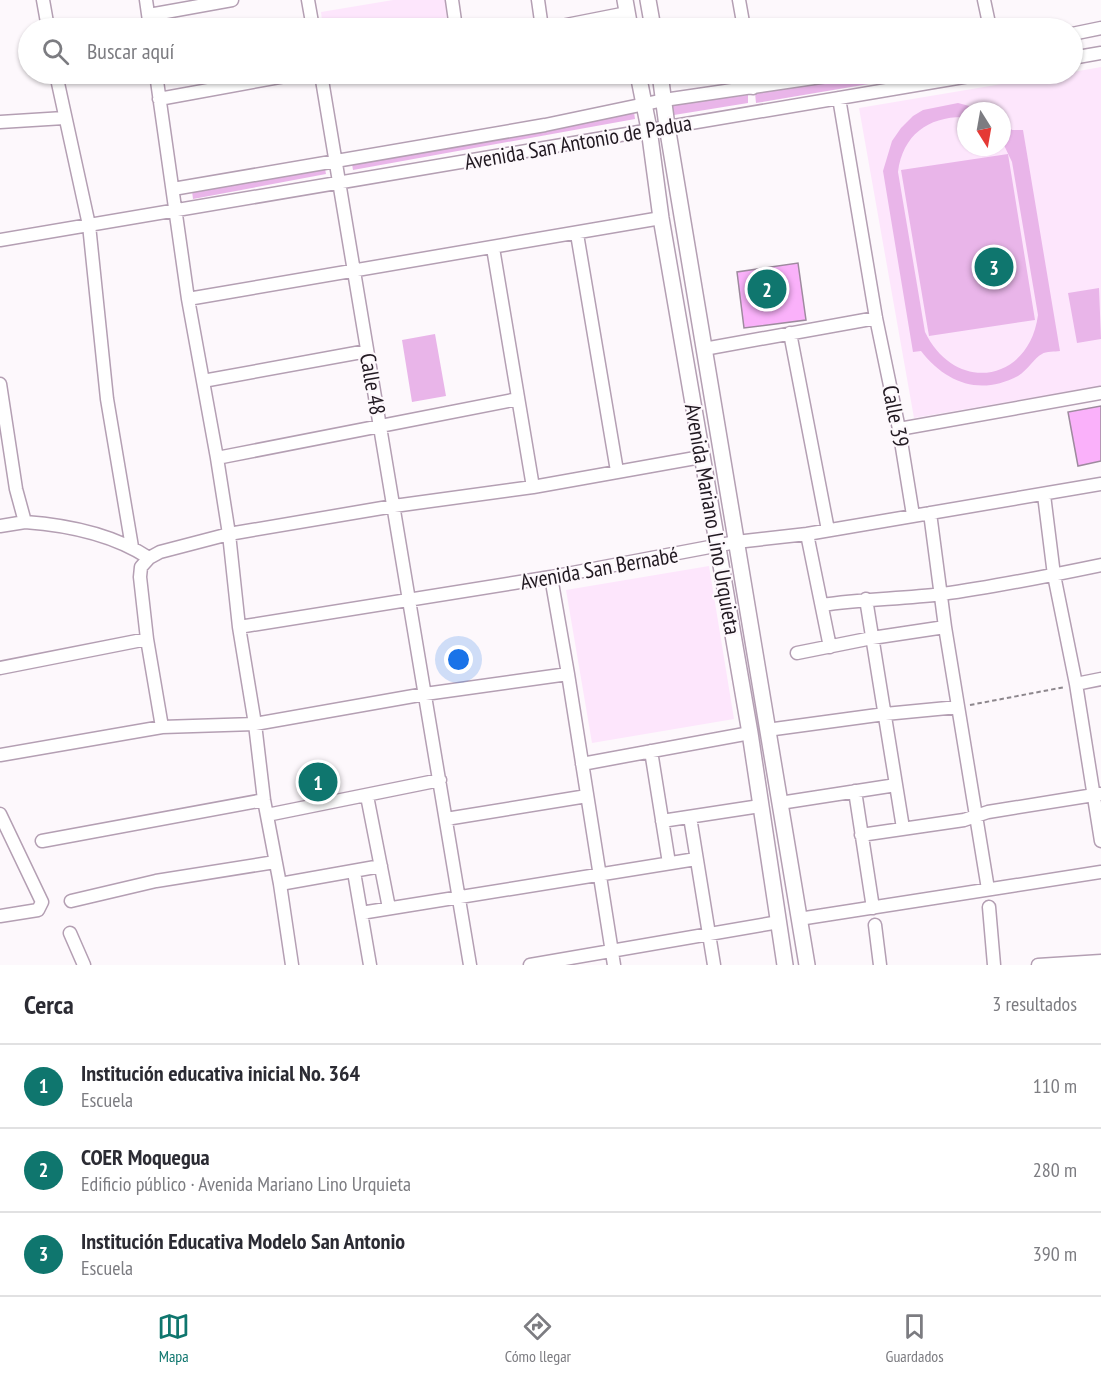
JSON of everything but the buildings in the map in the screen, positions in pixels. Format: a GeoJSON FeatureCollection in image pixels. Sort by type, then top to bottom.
{"type":"FeatureCollection","features":[{"type":"Feature","properties":{"kind":"main road"},"geometry":{"type":"LineString","coordinates":[[648,0],[651,18]]}},
{"type":"Feature","properties":{"kind":"main road","name":"Avenida Mariano Lino Urquieta"},"geometry":{"type":"LineString","coordinates":[[641,84],[650,129],[661,218],[750,733],[785,965]]}},
{"type":"Feature","properties":{"kind":"main road","name":"Avenida Mariano Lino Urquieta"},"geometry":{"type":"LineString","coordinates":[[662,84],[807,965]]}},
{"type":"Feature","properties":{"kind":"street"},"geometry":{"type":"LineString","coordinates":[[43,0],[46,18]]}},
{"type":"Feature","properties":{"kind":"street"},"geometry":{"type":"LineString","coordinates":[[146,0],[148,18]]}},
{"type":"Feature","properties":{"kind":"street"},"geometry":{"type":"LineString","coordinates":[[148,15],[232,0]]}},
{"type":"Feature","properties":{"kind":"street"},"geometry":{"type":"LineString","coordinates":[[308,0],[311,18]]}},
{"type":"Feature","properties":{"kind":"street"},"geometry":{"type":"LineString","coordinates":[[452,0],[455,18]]}},
{"type":"Feature","properties":{"kind":"street"},"geometry":{"type":"LineString","coordinates":[[538,0],[541,18]]}},
{"type":"Feature","properties":{"kind":"street"},"geometry":{"type":"LineString","coordinates":[[739,0],[742,18]]}},
{"type":"Feature","properties":{"kind":"street"},"geometry":{"type":"LineString","coordinates":[[984,0],[988,18]]}},
{"type":"Feature","properties":{"kind":"street"},"geometry":{"type":"LineString","coordinates":[[605,18],[627,14]]}},
{"type":"Feature","properties":{"kind":"street"},"geometry":{"type":"LineString","coordinates":[[1083,32],[1101,28]]}},
{"type":"Feature","properties":{"kind":"street"},"geometry":{"type":"LineString","coordinates":[[1083,56],[1101,53]]}},
{"type":"Feature","properties":{"kind":"street"},"geometry":{"type":"LineString","coordinates":[[58,84],[89,225],[107,399],[132,547]]}},
{"type":"Feature","properties":{"kind":"street"},"geometry":{"type":"LineString","coordinates":[[157,84],[188,298],[229,534],[238,627],[292,965]]}},
{"type":"Feature","properties":{"kind":"street"},"geometry":{"type":"LineString","coordinates":[[159,99],[241,84]]}},
{"type":"Feature","properties":{"kind":"street","name":"Calle 48"},"geometry":{"type":"LineString","coordinates":[[323,84],[470,965]]}},
{"type":"Feature","properties":{"kind":"street"},"geometry":{"type":"LineString","coordinates":[[752,84],[753,88]]}},
{"type":"Feature","properties":{"kind":"street","name":"Avenida San Antonio de Padua"},"geometry":{"type":"LineString","coordinates":[[173,189],[545,125],[664,100],[778,84]]}},
{"type":"Feature","properties":{"kind":"street","name":"Avenida San Antonio de Padua"},"geometry":{"type":"LineString","coordinates":[[0,240],[922,84]]}},
{"type":"Feature","properties":{"kind":"street","name":"Calle 39"},"geometry":{"type":"LineString","coordinates":[[839,98],[876,318],[899,429],[913,515]]}},
{"type":"Feature","properties":{"kind":"street"},"geometry":{"type":"LineString","coordinates":[[0,122],[64,118]]}},
{"type":"Feature","properties":{"kind":"street"},"geometry":{"type":"LineString","coordinates":[[545,125],[548,147]]}},
{"type":"Feature","properties":{"kind":"street"},"geometry":{"type":"LineString","coordinates":[[445,142],[448,164]]}},
{"type":"Feature","properties":{"kind":"street"},"geometry":{"type":"LineString","coordinates":[[188,298],[661,218]]}},
{"type":"Feature","properties":{"kind":"street"},"geometry":{"type":"LineString","coordinates":[[577,234],[617,471]]}},
{"type":"Feature","properties":{"kind":"street"},"geometry":{"type":"LineString","coordinates":[[493,248],[533,487]]}},
{"type":"Feature","properties":{"kind":"street"},"geometry":{"type":"LineString","coordinates":[[704,349],[876,318]]}},
{"type":"Feature","properties":{"kind":"street"},"geometry":{"type":"LineString","coordinates":[[790,333],[828,530]]}},
{"type":"Feature","properties":{"kind":"street"},"geometry":{"type":"LineString","coordinates":[[203,381],[367,351]]}},
{"type":"Feature","properties":{"kind":"street"},"geometry":{"type":"LineString","coordinates":[[0,384],[16,489],[25,522]]}},
{"type":"Feature","properties":{"kind":"street"},"geometry":{"type":"LineString","coordinates":[[899,429],[1101,393]]}},
{"type":"Feature","properties":{"kind":"street"},"geometry":{"type":"LineString","coordinates":[[217,458],[518,399]]}},
{"type":"Feature","properties":{"kind":"street"},"geometry":{"type":"LineString","coordinates":[[162,727],[147,639],[140,577],[141,567],[149,558],[160,552],[229,534],[394,506],[533,487],[702,457]]}},
{"type":"Feature","properties":{"kind":"street","name":"Avenida San Bernabé"},"geometry":{"type":"LineString","coordinates":[[238,627],[551,577],[736,542],[807,534],[1101,484]]}},
{"type":"Feature","properties":{"kind":"street"},"geometry":{"type":"LineString","coordinates":[[1044,495],[1054,575],[1097,794],[1101,841]]}},
{"type":"Feature","properties":{"kind":"street"},"geometry":{"type":"LineString","coordinates":[[930,513],[945,627],[988,889]]}},
{"type":"Feature","properties":{"kind":"street"},"geometry":{"type":"LineString","coordinates":[[0,526],[25,522],[52,524],[132,547],[149,558]]}},
{"type":"Feature","properties":{"kind":"street"},"geometry":{"type":"LineString","coordinates":[[807,534],[830,647]]}},
{"type":"Feature","properties":{"kind":"street"},"geometry":{"type":"LineString","coordinates":[[822,604],[940,594],[1101,565]]}},
{"type":"Feature","properties":{"kind":"street"},"geometry":{"type":"LineString","coordinates":[[551,577],[614,965]]}},
{"type":"Feature","properties":{"kind":"street"},"geometry":{"type":"LineString","coordinates":[[866,599],[903,828]]}},
{"type":"Feature","properties":{"kind":"street"},"geometry":{"type":"LineString","coordinates":[[797,653],[945,627]]}},
{"type":"Feature","properties":{"kind":"street"},"geometry":{"type":"LineString","coordinates":[[0,668],[147,639]]}},
{"type":"Feature","properties":{"kind":"street"},"geometry":{"type":"LineString","coordinates":[[0,755],[162,727],[255,724],[425,694],[568,674]]}},
{"type":"Feature","properties":{"kind":"street"},"geometry":{"type":"LineString","coordinates":[[1076,684],[1101,679]]}},
{"type":"Feature","properties":{"kind":"street"},"geometry":{"type":"LineString","coordinates":[[767,730],[958,707]]}},
{"type":"Feature","properties":{"kind":"street"},"geometry":{"type":"LineString","coordinates":[[582,764],[750,733]]}},
{"type":"Feature","properties":{"kind":"street"},"geometry":{"type":"LineString","coordinates":[[651,751],[669,863]]}},
{"type":"Feature","properties":{"kind":"street"},"geometry":{"type":"LineString","coordinates":[[267,815],[440,780]]}},
{"type":"Feature","properties":{"kind":"street"},"geometry":{"type":"LineString","coordinates":[[780,803],[896,785]]}},
{"type":"Feature","properties":{"kind":"street"},"geometry":{"type":"LineString","coordinates":[[855,791],[873,908]]}},
{"type":"Feature","properties":{"kind":"street"},"geometry":{"type":"LineString","coordinates":[[861,835],[964,820],[1097,794]]}},
{"type":"Feature","properties":{"kind":"street"},"geometry":{"type":"LineString","coordinates":[[367,796],[389,908]]}},
{"type":"Feature","properties":{"kind":"street"},"geometry":{"type":"LineString","coordinates":[[446,819],[587,796]]}},
{"type":"Feature","properties":{"kind":"street"},"geometry":{"type":"LineString","coordinates":[[42,842],[264,800]]}},
{"type":"Feature","properties":{"kind":"street"},"geometry":{"type":"LineString","coordinates":[[662,821],[760,806]]}},
{"type":"Feature","properties":{"kind":"street"},"geometry":{"type":"LineString","coordinates":[[0,814],[42,902],[38,910],[0,916]]}},
{"type":"Feature","properties":{"kind":"street"},"geometry":{"type":"LineString","coordinates":[[690,817],[714,965]]}},
{"type":"Feature","properties":{"kind":"street"},"geometry":{"type":"LineString","coordinates":[[361,913],[696,859]]}},
{"type":"Feature","properties":{"kind":"street"},"geometry":{"type":"LineString","coordinates":[[70,901],[156,881],[274,862]]}},
{"type":"Feature","properties":{"kind":"street"},"geometry":{"type":"LineString","coordinates":[[280,884],[381,866]]}},
{"type":"Feature","properties":{"kind":"street"},"geometry":{"type":"LineString","coordinates":[[354,872],[370,965]]}},
{"type":"Feature","properties":{"kind":"street"},"geometry":{"type":"LineString","coordinates":[[800,919],[1101,872]]}},
{"type":"Feature","properties":{"kind":"street"},"geometry":{"type":"LineString","coordinates":[[989,907],[994,965]]}},
{"type":"Feature","properties":{"kind":"street"},"geometry":{"type":"LineString","coordinates":[[530,965],[779,922]]}},
{"type":"Feature","properties":{"kind":"street"},"geometry":{"type":"LineString","coordinates":[[875,924],[880,965]]}},
{"type":"Feature","properties":{"kind":"street"},"geometry":{"type":"LineString","coordinates":[[69,933],[84,965]]}},
{"type":"Feature","properties":{"kind":"street"},"geometry":{"type":"LineString","coordinates":[[1038,965],[1101,961]]}},
{"type":"Feature","properties":{"kind":"street"},"geometry":{"type":"LineString","coordinates":[[1097,965],[1101,961]]}},
{"type":"Feature","properties":{"kind":"path"},"geometry":{"type":"LineString","coordinates":[[958,707],[1076,684]]}},
{"type":"Feature","properties":{"kind":"shaded area"},"geometry":{"type":"Polygon","coordinates":[[[393,0],[445,0],[447,18],[322,18],[321,12],[393,0]]]}},
{"type":"Feature","properties":{"kind":"shaded area"},"geometry":{"type":"Polygon","coordinates":[[[1101,67],[1101,386],[914,418],[859,108],[1002,84],[1083,84],[1083,70],[1101,67]]]}},
{"type":"Feature","properties":{"kind":"shaded area"},"geometry":{"type":"Polygon","coordinates":[[[811,84],[869,84],[756,103],[755,93],[811,84]]]}},
{"type":"Feature","properties":{"kind":"shaded area"},"geometry":{"type":"Polygon","coordinates":[[[748,95],[748,103],[674,115],[671,105],[748,95]]]}},
{"type":"Feature","properties":{"kind":"shaded area"},"geometry":{"type":"Polygon","coordinates":[[[957,103],[957,118],[930,124],[912,138],[901,159],[898,172],[925,332],[938,352],[954,365],[972,372],[989,372],[1006,367],[1021,355],[1032,338],[1038,315],[1009,156],[1011,156],[1011,129],[1023,130],[1060,351],[1044,353],[1036,358],[1025,371],[1004,382],[990,385],[965,383],[941,371],[921,351],[913,352],[883,171],[892,141],[913,116],[923,110],[957,103]]]}},
{"type":"Feature","properties":{"kind":"shaded area"},"geometry":{"type":"Polygon","coordinates":[[[634,112],[635,119],[353,170],[352,164],[634,112]]]}},
{"type":"Feature","properties":{"kind":"shaded area"},"geometry":{"type":"Polygon","coordinates":[[[1008,156],[1035,320],[929,336],[901,170],[1008,156]]]}},
{"type":"Feature","properties":{"kind":"shaded area"},"geometry":{"type":"Polygon","coordinates":[[[325,169],[326,174],[193,199],[192,191],[325,169]]]}},
{"type":"Feature","properties":{"kind":"shaded area"},"geometry":{"type":"Polygon","coordinates":[[[1099,288],[1101,339],[1077,343],[1068,293],[1099,288]]]}},
{"type":"Feature","properties":{"kind":"shaded area"},"geometry":{"type":"Polygon","coordinates":[[[435,334],[446,396],[412,402],[402,340],[435,334]]]}},
{"type":"Feature","properties":{"kind":"shaded area"},"geometry":{"type":"Polygon","coordinates":[[[709,566],[734,719],[592,743],[566,590],[709,566]]]}},
{"type":"Feature","properties":{"kind":"place","name":"Institución Educativa Modelo San Antonio"},"geometry":{"type":"Point","coordinates":[994,267]}},
{"type":"Feature","properties":{"kind":"place","name":"COER Moquegua"},"geometry":{"type":"Point","coordinates":[767,289]}},
{"type":"Feature","properties":{"kind":"place","name":"Institución educativa inicial No. 364"},"geometry":{"type":"Point","coordinates":[318,782]}}]}
